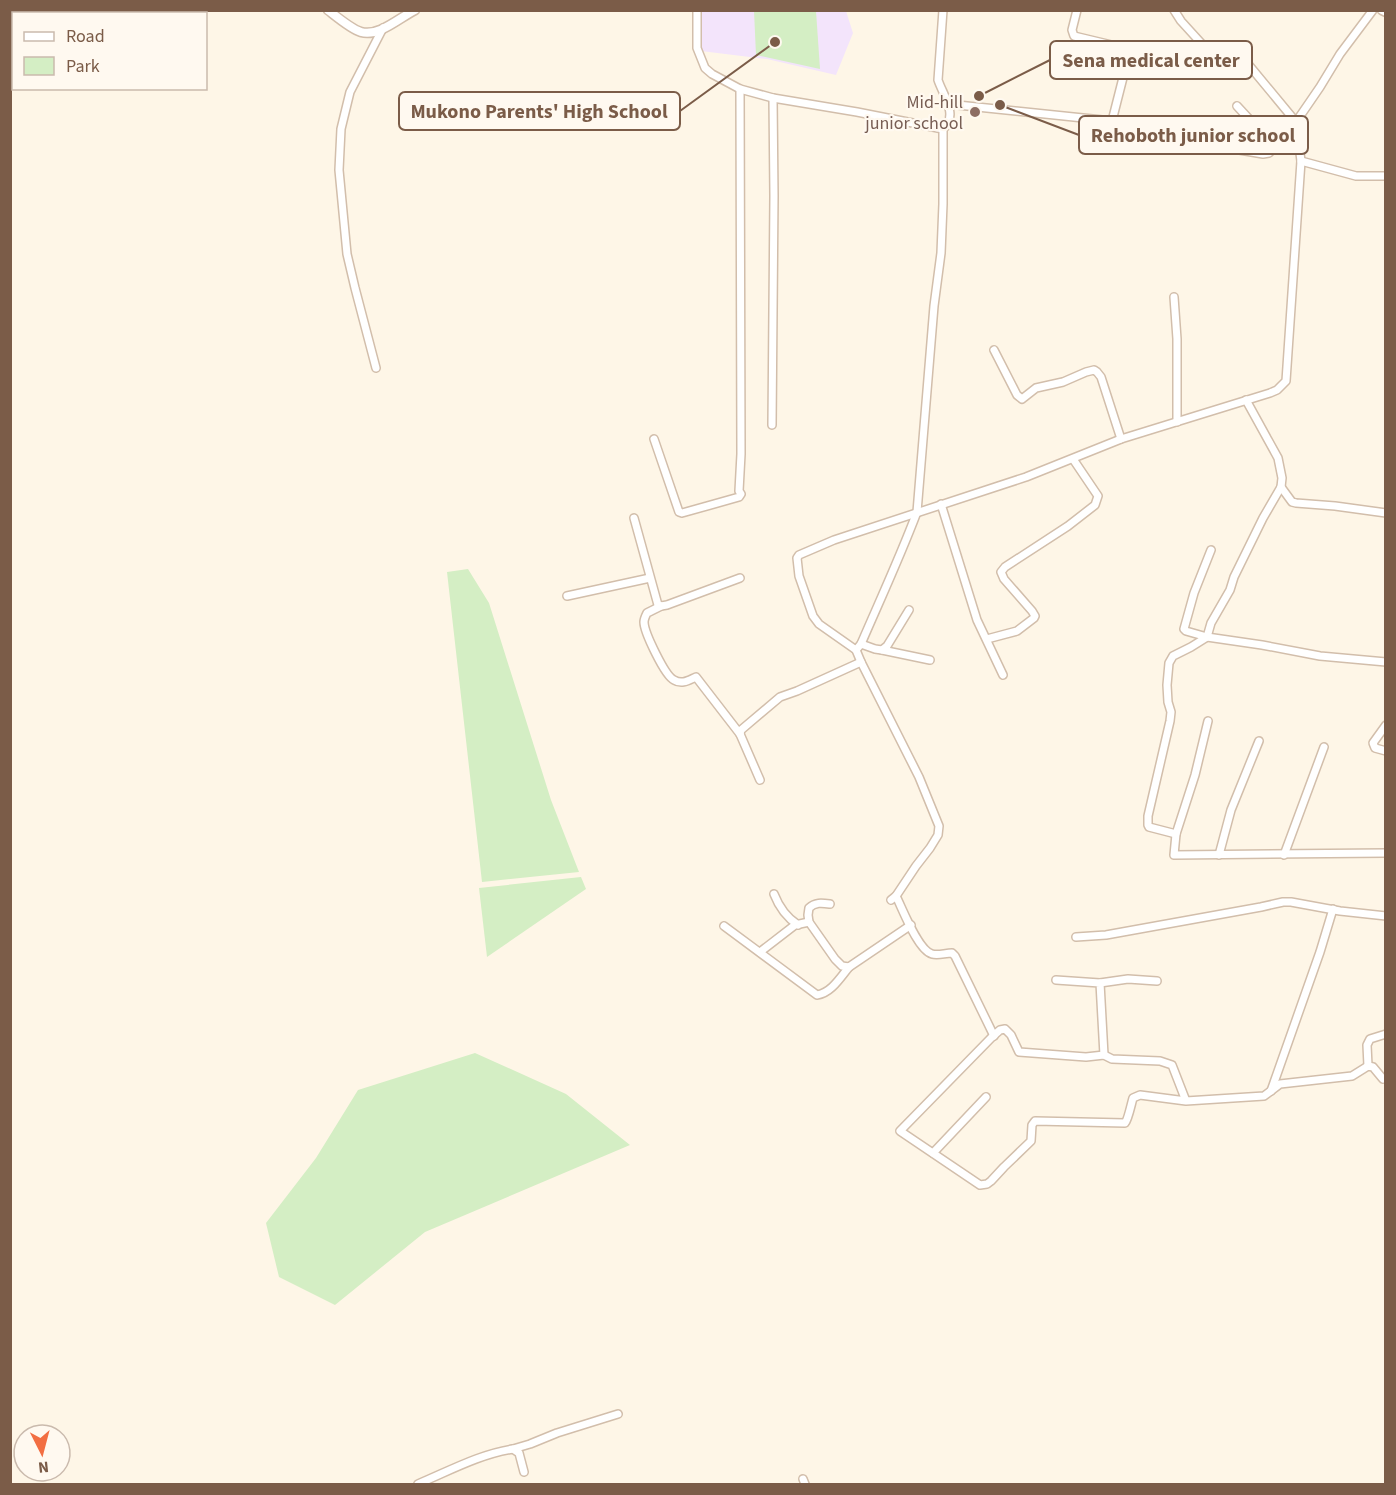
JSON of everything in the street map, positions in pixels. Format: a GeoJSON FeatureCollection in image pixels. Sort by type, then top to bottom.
{"type":"FeatureCollection","features":[{"type":"Feature","properties":{"kind":"street"},"geometry":{"type":"LineString","coordinates":[[328,10],[358,31],[372,32],[414,10]]}},
{"type":"Feature","properties":{"kind":"street"},"geometry":{"type":"LineString","coordinates":[[697,10],[697,48],[705,68],[711,74],[740,89],[773,98],[943,129]]}},
{"type":"Feature","properties":{"kind":"street"},"geometry":{"type":"LineString","coordinates":[[856,650],[861,644],[905,543],[916,512],[934,306],[941,253],[944,204],[943,129],[948,124],[950,116],[948,104],[938,80],[943,10]]}},
{"type":"Feature","properties":{"kind":"street"},"geometry":{"type":"LineString","coordinates":[[1077,10],[1072,30],[1074,36],[1123,48],[1128,54],[1112,121]]}},
{"type":"Feature","properties":{"kind":"street"},"geometry":{"type":"LineString","coordinates":[[994,1036],[955,956],[951,953],[931,954],[925,950],[917,941],[893,898],[930,848],[938,835],[939,826],[919,777],[856,650],[819,624],[813,616],[799,576],[797,558],[799,555],[834,540],[1026,477],[1121,439],[1277,390],[1286,381],[1301,161],[1296,122],[1243,58],[1238,56],[1225,67],[1222,66],[1181,21],[1174,10]]}},
{"type":"Feature","properties":{"kind":"street"},"geometry":{"type":"LineString","coordinates":[[948,104],[1112,121],[1181,140],[1269,153],[1296,122],[1372,10]]}},
{"type":"Feature","properties":{"kind":"street"},"geometry":{"type":"LineString","coordinates":[[376,368],[347,254],[339,170],[341,129],[350,92],[383,28]]}},
{"type":"Feature","properties":{"kind":"street"},"geometry":{"type":"LineString","coordinates":[[654,439],[679,512],[739,497],[741,494],[739,490],[741,454],[740,89]]}},
{"type":"Feature","properties":{"kind":"street"},"geometry":{"type":"LineString","coordinates":[[772,425],[773,98]]}},
{"type":"Feature","properties":{"kind":"street"},"geometry":{"type":"LineString","coordinates":[[1237,106],[1275,147]]}},
{"type":"Feature","properties":{"kind":"street"},"geometry":{"type":"LineString","coordinates":[[1301,161],[1356,176],[1386,176]]}},
{"type":"Feature","properties":{"kind":"street"},"geometry":{"type":"LineString","coordinates":[[1174,297],[1177,339],[1177,422]]}},
{"type":"Feature","properties":{"kind":"street"},"geometry":{"type":"LineString","coordinates":[[994,351],[1017,395],[1022,399],[1036,388],[1063,382],[1086,372],[1094,370],[1097,372],[1121,439]]}},
{"type":"Feature","properties":{"kind":"street"},"geometry":{"type":"LineString","coordinates":[[1176,834],[1148,825],[1148,816],[1170,721],[1168,663],[1173,656],[1207,637],[1211,623],[1230,590],[1234,576],[1281,487],[1282,478],[1278,458],[1246,400]]}},
{"type":"Feature","properties":{"kind":"street"},"geometry":{"type":"LineString","coordinates":[[987,639],[1017,631],[1035,616],[1004,579],[1001,572],[1005,567],[1068,526],[1098,501],[1098,496],[1073,459]]}},
{"type":"Feature","properties":{"kind":"street"},"geometry":{"type":"LineString","coordinates":[[1281,487],[1292,502],[1296,503],[1386,513]]}},
{"type":"Feature","properties":{"kind":"street"},"geometry":{"type":"LineString","coordinates":[[941,504],[978,620],[1003,675]]}},
{"type":"Feature","properties":{"kind":"street"},"geometry":{"type":"LineString","coordinates":[[634,518],[658,605],[661,606]]}},
{"type":"Feature","properties":{"kind":"street"},"geometry":{"type":"LineString","coordinates":[[1211,550],[1194,593],[1184,629],[1186,631],[1207,637],[1320,656],[1386,662]]}},
{"type":"Feature","properties":{"kind":"street"},"geometry":{"type":"LineString","coordinates":[[567,596],[650,578]]}},
{"type":"Feature","properties":{"kind":"street"},"geometry":{"type":"LineString","coordinates":[[740,578],[661,606],[647,613],[644,621],[646,632],[666,674],[673,680],[683,682],[696,677],[740,734],[760,780]]}},
{"type":"Feature","properties":{"kind":"street"},"geometry":{"type":"LineString","coordinates":[[882,650],[887,646],[909,610]]}},
{"type":"Feature","properties":{"kind":"street"},"geometry":{"type":"LineString","coordinates":[[861,644],[930,660]]}},
{"type":"Feature","properties":{"kind":"street"},"geometry":{"type":"LineString","coordinates":[[740,734],[741,730],[780,697],[861,662]]}},
{"type":"Feature","properties":{"kind":"street"},"geometry":{"type":"LineString","coordinates":[[1209,722],[1176,834],[1174,855],[1386,854]]}},
{"type":"Feature","properties":{"kind":"street"},"geometry":{"type":"LineString","coordinates":[[1386,724],[1373,743],[1375,748],[1386,751]]}},
{"type":"Feature","properties":{"kind":"street"},"geometry":{"type":"LineString","coordinates":[[1219,855],[1231,810],[1259,741]]}},
{"type":"Feature","properties":{"kind":"street"},"geometry":{"type":"LineString","coordinates":[[1284,855],[1324,747]]}},
{"type":"Feature","properties":{"kind":"street"},"geometry":{"type":"LineString","coordinates":[[774,894],[784,913],[798,925]]}},
{"type":"Feature","properties":{"kind":"street"},"geometry":{"type":"LineString","coordinates":[[1076,937],[1106,935],[1283,902],[1386,916]]}},
{"type":"Feature","properties":{"kind":"street"},"geometry":{"type":"LineString","coordinates":[[830,904],[819,903],[808,908],[809,922],[835,959],[842,966],[849,967]]}},
{"type":"Feature","properties":{"kind":"street"},"geometry":{"type":"LineString","coordinates":[[1271,1091],[1334,909]]}},
{"type":"Feature","properties":{"kind":"street"},"geometry":{"type":"LineString","coordinates":[[760,952],[795,925],[809,922]]}},
{"type":"Feature","properties":{"kind":"street"},"geometry":{"type":"LineString","coordinates":[[724,926],[817,995],[823,994],[830,988],[849,967],[910,925]]}},
{"type":"Feature","properties":{"kind":"street"},"geometry":{"type":"LineString","coordinates":[[1056,980],[1100,983],[1128,979],[1157,981]]}},
{"type":"Feature","properties":{"kind":"street"},"geometry":{"type":"LineString","coordinates":[[1100,983],[1104,1055]]}},
{"type":"Feature","properties":{"kind":"street"},"geometry":{"type":"LineString","coordinates":[[1185,1101],[1172,1065],[1160,1061],[1112,1059],[1104,1055],[1086,1057],[1019,1052],[1011,1035],[1005,1029],[1000,1030],[900,1131],[980,1185],[987,1184],[1031,1141],[1032,1125],[1035,1121],[1125,1123],[1128,1121],[1129,1108],[1134,1098],[1140,1095],[1185,1101],[1264,1096],[1280,1084],[1352,1076],[1368,1066],[1373,1067],[1383,1079]]}},
{"type":"Feature","properties":{"kind":"street"},"geometry":{"type":"LineString","coordinates":[[1368,1066],[1367,1045],[1370,1039],[1386,1034]]}},
{"type":"Feature","properties":{"kind":"street"},"geometry":{"type":"LineString","coordinates":[[933,1153],[986,1097]]}},
{"type":"Feature","properties":{"kind":"street"},"geometry":{"type":"LineString","coordinates":[[418,1485],[502,1450],[513,1449],[618,1414]]}},
{"type":"Feature","properties":{"kind":"street"},"geometry":{"type":"LineString","coordinates":[[513,1449],[519,1453],[524,1472]]}},
{"type":"Feature","properties":{"kind":"shaded area"},"geometry":{"type":"Polygon","coordinates":[[[701,11],[846,11],[853,33],[836,75],[767,59],[701,51],[701,11]]]}},
{"type":"Feature","properties":{"kind":"green space"},"geometry":{"type":"Polygon","coordinates":[[[754,11],[816,11],[820,69],[756,55],[754,11]]]}},
{"type":"Feature","properties":{"kind":"green space"},"geometry":{"type":"Polygon","coordinates":[[[468,569],[489,603],[551,800],[579,872],[482,882],[447,572],[468,569]]]}},
{"type":"Feature","properties":{"kind":"green space"},"geometry":{"type":"Polygon","coordinates":[[[581,877],[586,889],[487,957],[479,888],[581,877]]]}},
{"type":"Feature","properties":{"kind":"green space"},"geometry":{"type":"Polygon","coordinates":[[[475,1053],[566,1094],[630,1145],[425,1232],[335,1305],[279,1277],[266,1223],[316,1158],[358,1090],[475,1053]]]}},
{"type":"Feature","properties":{"kind":"place","name":"Mukono Parents' High School"},"geometry":{"type":"Point","coordinates":[775,42]}},
{"type":"Feature","properties":{"kind":"place","name":"Sena medical center"},"geometry":{"type":"Point","coordinates":[979,96]}},
{"type":"Feature","properties":{"kind":"place","name":"Rehoboth junior school"},"geometry":{"type":"Point","coordinates":[1000,105]}},
{"type":"Feature","properties":{"kind":"place","name":"Mid-hill junior school"},"geometry":{"type":"Point","coordinates":[975,112]}}]}
